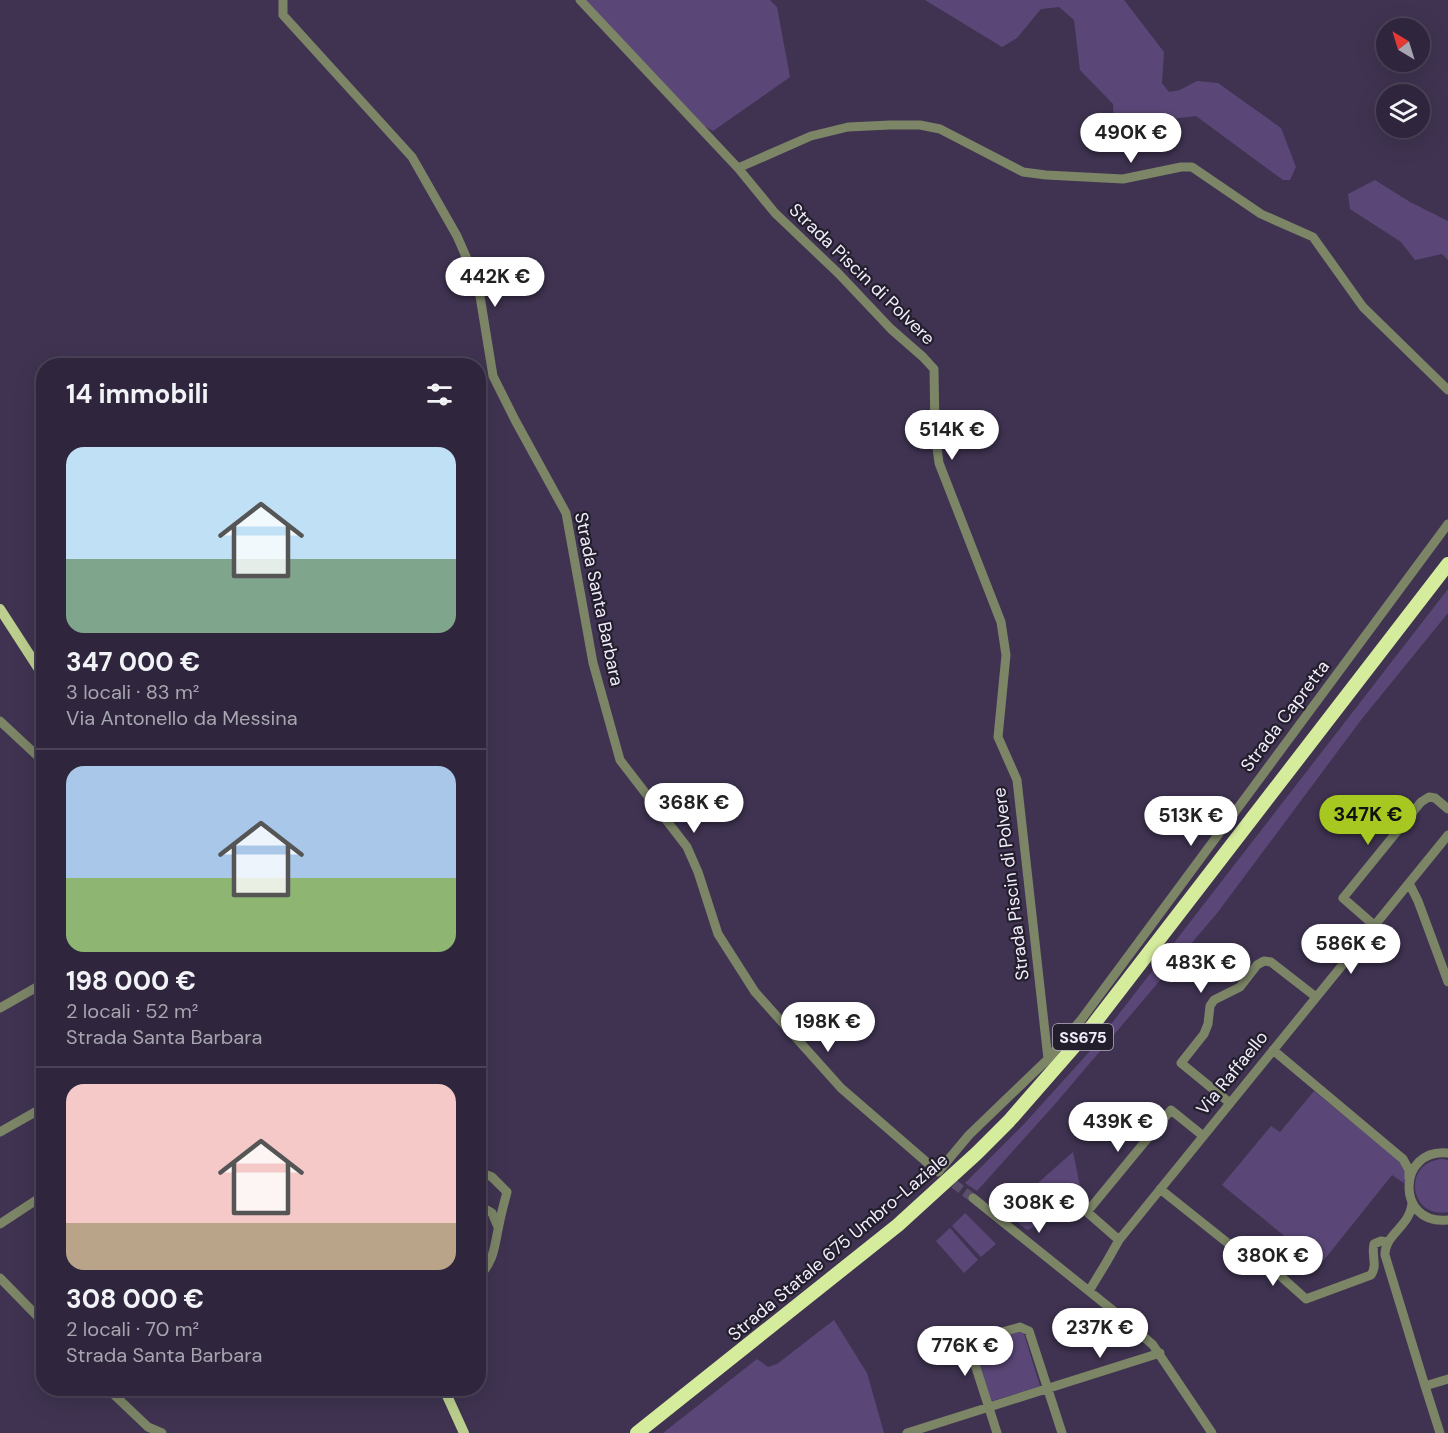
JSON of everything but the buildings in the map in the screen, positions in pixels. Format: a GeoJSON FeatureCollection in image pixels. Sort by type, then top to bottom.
{"type":"FeatureCollection","features":[{"type":"Feature","properties":{"kind":"highway","name":"Strada Statale 675 Umbro-Laziale"},"geometry":{"type":"LineString","coordinates":[[637,1433],[898,1225],[977,1153],[1023,1106],[1093,1026],[1448,564]]}},
{"type":"Feature","properties":{"kind":"highway","name":"Strada Statale 675 Umbro-Laziale"},"geometry":{"type":"LineString","coordinates":[[651,1433],[903,1232],[981,1160],[1043,1097],[1099,1031],[1448,578]]}},
{"type":"Feature","properties":{"kind":"main road"},"geometry":{"type":"LineString","coordinates":[[0,609],[36,665]]}},
{"type":"Feature","properties":{"kind":"main road"},"geometry":{"type":"LineString","coordinates":[[447,1396],[464,1433]]}},
{"type":"Feature","properties":{"kind":"street","name":"Strada Santa Barbara"},"geometry":{"type":"LineString","coordinates":[[283,0],[283,15],[412,157],[457,236],[478,284],[493,376],[566,513],[593,663],[620,760],[687,847],[698,872],[718,934],[755,992],[841,1088],[938,1172]]}},
{"type":"Feature","properties":{"kind":"street","name":"Strada Piscin di Polvere"},"geometry":{"type":"LineString","coordinates":[[580,0],[738,168],[775,213],[934,369],[935,432],[939,463],[1002,622],[1006,655],[998,737],[1017,780],[1048,1059]]}},
{"type":"Feature","properties":{"kind":"street"},"geometry":{"type":"LineString","coordinates":[[738,168],[811,136],[848,127],[890,125],[920,125],[940,129],[1014,168],[1034,173],[1123,179],[1181,166],[1192,167],[1261,214],[1313,237],[1363,307],[1448,390]]}},
{"type":"Feature","properties":{"kind":"street","name":"Strada Capretta"},"geometry":{"type":"LineString","coordinates":[[938,1172],[969,1135],[1048,1059],[1081,1020],[1448,524]]}},
{"type":"Feature","properties":{"kind":"street"},"geometry":{"type":"LineString","coordinates":[[0,721],[36,755]]}},
{"type":"Feature","properties":{"kind":"street"},"geometry":{"type":"LineString","coordinates":[[1375,926],[1342,898],[1421,802],[1429,797],[1435,798],[1448,808]]}},
{"type":"Feature","properties":{"kind":"street","name":"Via Raffaello"},"geometry":{"type":"LineString","coordinates":[[1089,1291],[1119,1240],[1448,835]]}},
{"type":"Feature","properties":{"kind":"street"},"geometry":{"type":"LineString","coordinates":[[1409,883],[1448,982]]}},
{"type":"Feature","properties":{"kind":"street"},"geometry":{"type":"LineString","coordinates":[[1230,1102],[1181,1063],[1204,1034],[1208,1024],[1210,1006],[1214,1000],[1240,987],[1257,965],[1264,961],[1271,962],[1316,997]]}},
{"type":"Feature","properties":{"kind":"street"},"geometry":{"type":"LineString","coordinates":[[0,1008],[36,988]]}},
{"type":"Feature","properties":{"kind":"street"},"geometry":{"type":"LineString","coordinates":[[1273,1050],[1404,1159],[1409,1170],[1408,1190],[1412,1201],[1419,1211],[1428,1217]]}},
{"type":"Feature","properties":{"kind":"street"},"geometry":{"type":"LineString","coordinates":[[1119,1240],[1087,1212],[1171,1110],[1202,1135]]}},
{"type":"Feature","properties":{"kind":"street"},"geometry":{"type":"LineString","coordinates":[[0,1132],[36,1112]]}},
{"type":"Feature","properties":{"kind":"street"},"geometry":{"type":"LineString","coordinates":[[1409,1178],[1422,1159],[1433,1154],[1448,1154]]}},
{"type":"Feature","properties":{"kind":"street"},"geometry":{"type":"LineString","coordinates":[[1404,1159],[1422,1159]]}},
{"type":"Feature","properties":{"kind":"street"},"geometry":{"type":"LineString","coordinates":[[486,1175],[492,1177],[507,1192],[495,1249],[486,1270]]}},
{"type":"Feature","properties":{"kind":"street"},"geometry":{"type":"LineString","coordinates":[[1160,1188],[1254,1264],[1266,1263],[1306,1299],[1371,1275],[1374,1269],[1372,1254],[1374,1244],[1381,1241],[1388,1242]]}},
{"type":"Feature","properties":{"kind":"street"},"geometry":{"type":"LineString","coordinates":[[973,1198],[1120,1316],[1160,1353],[1212,1433]]}},
{"type":"Feature","properties":{"kind":"street"},"geometry":{"type":"LineString","coordinates":[[0,1224],[36,1200]]}},
{"type":"Feature","properties":{"kind":"street"},"geometry":{"type":"LineString","coordinates":[[1412,1201],[1407,1221],[1388,1242],[1385,1255],[1440,1433]]}},
{"type":"Feature","properties":{"kind":"street"},"geometry":{"type":"LineString","coordinates":[[486,1210],[492,1213],[498,1227]]}},
{"type":"Feature","properties":{"kind":"street"},"geometry":{"type":"LineString","coordinates":[[1407,1221],[1418,1216],[1445,1221]]}},
{"type":"Feature","properties":{"kind":"street"},"geometry":{"type":"LineString","coordinates":[[0,1278],[36,1315]]}},
{"type":"Feature","properties":{"kind":"street"},"geometry":{"type":"LineString","coordinates":[[997,1433],[971,1352],[977,1339],[1020,1327],[1029,1331],[1062,1433]]}},
{"type":"Feature","properties":{"kind":"street"},"geometry":{"type":"LineString","coordinates":[[907,1433],[1160,1353]]}},
{"type":"Feature","properties":{"kind":"street"},"geometry":{"type":"LineString","coordinates":[[1425,1386],[1448,1379]]}},
{"type":"Feature","properties":{"kind":"street"},"geometry":{"type":"LineString","coordinates":[[115,1396],[148,1427],[162,1433]]}},
{"type":"Feature","properties":{"kind":"shaded area"},"geometry":{"type":"Polygon","coordinates":[[[584,0],[770,0],[777,7],[790,77],[713,131],[700,124],[584,0]]]}},
{"type":"Feature","properties":{"kind":"shaded area"},"geometry":{"type":"Polygon","coordinates":[[[925,0],[1124,0],[1164,52],[1162,83],[1169,92],[1180,90],[1197,81],[1218,83],[1281,128],[1296,167],[1290,180],[1283,180],[1196,116],[1155,121],[1138,134],[1123,139],[1114,125],[1113,104],[1080,70],[1074,20],[1059,7],[1041,9],[1017,38],[1002,47],[925,0]]]}},
{"type":"Feature","properties":{"kind":"shaded area"},"geometry":{"type":"Polygon","coordinates":[[[1375,180],[1410,202],[1448,221],[1448,260],[1442,254],[1415,260],[1401,242],[1350,209],[1348,194],[1375,180]]]}},
{"type":"Feature","properties":{"kind":"shaded area"},"geometry":{"type":"Polygon","coordinates":[[[1448,589],[1448,613],[1361,720],[1218,912],[1056,1103],[977,1191],[965,1183],[1024,1124],[1091,1050],[1448,589]]]}},
{"type":"Feature","properties":{"kind":"shaded area"},"geometry":{"type":"Polygon","coordinates":[[[1314,1091],[1401,1162],[1406,1169],[1405,1184],[1392,1175],[1320,1265],[1222,1185],[1271,1126],[1280,1132],[1314,1091]]]}},
{"type":"Feature","properties":{"kind":"shaded area"},"geometry":{"type":"Polygon","coordinates":[[[1073,1152],[1084,1205],[1027,1230],[1005,1212],[1073,1152]]]}},
{"type":"Feature","properties":{"kind":"shaded area"},"geometry":{"type":"Polygon","coordinates":[[[1448,1160],[1448,1212],[1435,1212],[1425,1207],[1418,1199],[1415,1189],[1416,1178],[1421,1169],[1430,1162],[1448,1160]]]}},
{"type":"Feature","properties":{"kind":"shaded area"},"geometry":{"type":"Polygon","coordinates":[[[965,1213],[996,1244],[981,1257],[952,1226],[965,1213]]]}},
{"type":"Feature","properties":{"kind":"shaded area"},"geometry":{"type":"Polygon","coordinates":[[[950,1228],[978,1260],[964,1273],[936,1241],[950,1228]]]}},
{"type":"Feature","properties":{"kind":"shaded area"},"geometry":{"type":"Polygon","coordinates":[[[834,1320],[867,1373],[884,1433],[663,1433],[757,1359],[768,1367],[777,1364],[834,1320]]]}},
{"type":"Feature","properties":{"kind":"shaded area"},"geometry":{"type":"Polygon","coordinates":[[[1019,1331],[1024,1334],[1040,1386],[992,1401],[989,1398],[974,1351],[979,1344],[1019,1331]]]}},
{"type":"Feature","properties":{"kind":"tunnel"},"geometry":{"type":"LineString","coordinates":[[943,1176],[973,1198]]}}]}
